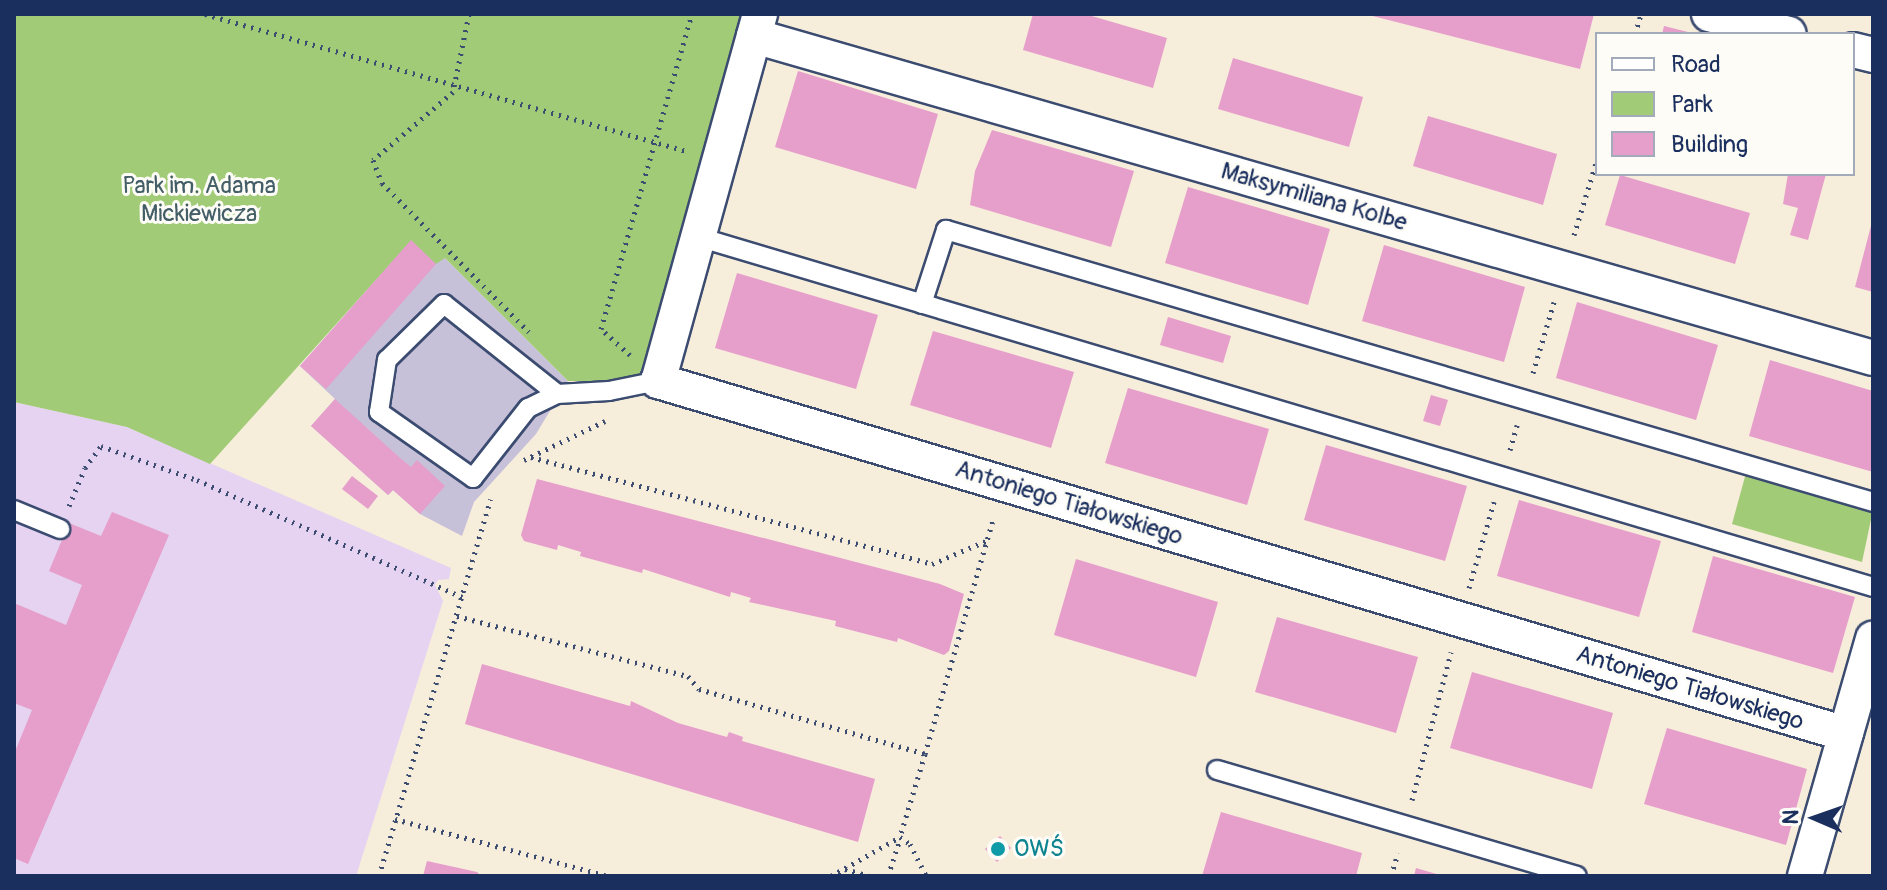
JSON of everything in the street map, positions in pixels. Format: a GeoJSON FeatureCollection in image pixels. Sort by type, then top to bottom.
{"type":"FeatureCollection","features":[{"type":"Feature","properties":{"kind":"street"},"geometry":{"type":"LineString","coordinates":[[1709,14],[1781,32]]}},
{"type":"Feature","properties":{"kind":"street"},"geometry":{"type":"LineString","coordinates":[[658,381],[695,236],[757,25]]}},
{"type":"Feature","properties":{"kind":"street","name":"Maksymiliana Kolbe"},"geometry":{"type":"LineString","coordinates":[[757,25],[1564,270],[1873,358]]}},
{"type":"Feature","properties":{"kind":"street","name":"Antoniego Tiałowskiego"},"geometry":{"type":"LineString","coordinates":[[658,381],[1846,734]]}},
{"type":"Feature","properties":{"kind":"street"},"geometry":{"type":"LineString","coordinates":[[1805,876],[1873,639]]}},
{"type":"Feature","properties":{"kind":"lane"},"geometry":{"type":"LineString","coordinates":[[922,304],[946,230],[1873,502]]}},
{"type":"Feature","properties":{"kind":"lane"},"geometry":{"type":"LineString","coordinates":[[695,236],[1873,587]]}},
{"type":"Feature","properties":{"kind":"lane"},"geometry":{"type":"LineString","coordinates":[[557,394],[444,304],[387,360],[379,412],[473,478],[528,408],[557,394],[609,391],[658,381]]}},
{"type":"Feature","properties":{"kind":"lane"},"geometry":{"type":"LineString","coordinates":[[14,510],[60,529]]}},
{"type":"Feature","properties":{"kind":"lane"},"geometry":{"type":"LineString","coordinates":[[1217,770],[1577,876]]}},
{"type":"Feature","properties":{"kind":"path"},"geometry":{"type":"LineString","coordinates":[[205,14],[455,82],[718,161]]}},
{"type":"Feature","properties":{"kind":"path"},"geometry":{"type":"LineString","coordinates":[[469,14],[455,82],[440,105],[373,160],[382,183],[537,340]]}},
{"type":"Feature","properties":{"kind":"path"},"geometry":{"type":"LineString","coordinates":[[658,381],[601,329],[692,14]]}},
{"type":"Feature","properties":{"kind":"path"},"geometry":{"type":"LineString","coordinates":[[1391,876],[1502,476],[1595,167]]}},
{"type":"Feature","properties":{"kind":"path"},"geometry":{"type":"LineString","coordinates":[[517,464],[585,427]]}},
{"type":"Feature","properties":{"kind":"path"},"geometry":{"type":"LineString","coordinates":[[60,529],[85,468],[101,446],[197,480],[462,597]]}},
{"type":"Feature","properties":{"kind":"path"},"geometry":{"type":"LineString","coordinates":[[530,456],[932,564],[986,541]]}},
{"type":"Feature","properties":{"kind":"path"},"geometry":{"type":"LineString","coordinates":[[379,876],[497,486]]}},
{"type":"Feature","properties":{"kind":"path"},"geometry":{"type":"LineString","coordinates":[[888,876],[998,506]]}},
{"type":"Feature","properties":{"kind":"path"},"geometry":{"type":"LineString","coordinates":[[457,616],[688,676],[699,689],[925,754]]}},
{"type":"Feature","properties":{"kind":"path"},"geometry":{"type":"LineString","coordinates":[[395,819],[608,876]]}},
{"type":"Feature","properties":{"kind":"path"},"geometry":{"type":"LineString","coordinates":[[831,876],[900,837]]}},
{"type":"Feature","properties":{"kind":"path"},"geometry":{"type":"LineString","coordinates":[[900,837],[910,844],[926,876]]}},
{"type":"Feature","properties":{"kind":"path"},"geometry":{"type":"LineString","coordinates":[[844,869],[870,876]]}},
{"type":"Feature","properties":{"kind":"shaded area"},"geometry":{"type":"Polygon","coordinates":[[[411,240],[445,258],[568,381],[536,434],[474,502],[462,536],[420,514],[393,490],[388,495],[311,426],[335,399],[300,366],[411,240]]]}},
{"type":"Feature","properties":{"kind":"shaded area"},"geometry":{"type":"Polygon","coordinates":[[[14,402],[127,427],[451,568],[449,579],[438,580],[435,585],[443,601],[356,876],[14,876],[14,402]]]}},
{"type":"Feature","properties":{"kind":"green space","name":"Park im. Adama Mickiewicza"},"geometry":{"type":"Polygon","coordinates":[[[14,14],[744,14],[640,381],[568,381],[445,258],[436,264],[411,241],[210,464],[127,427],[14,402],[14,14]]]}},
{"type":"Feature","properties":{"kind":"green space"},"geometry":{"type":"Polygon","coordinates":[[[1746,473],[1873,510],[1862,562],[1732,524],[1746,473]]]}},
{"type":"Feature","properties":{"kind":"building"},"geometry":{"type":"Polygon","coordinates":[[[1033,14],[1085,14],[1167,38],[1153,88],[1023,50],[1033,14]]]}},
{"type":"Feature","properties":{"kind":"building"},"geometry":{"type":"Polygon","coordinates":[[[1365,14],[1594,14],[1580,69],[1365,14]]]}},
{"type":"Feature","properties":{"kind":"building"},"geometry":{"type":"Polygon","coordinates":[[[1664,26],[1688,32],[1662,32],[1664,26]]]}},
{"type":"Feature","properties":{"kind":"building"},"geometry":{"type":"Polygon","coordinates":[[[1233,58],[1363,97],[1349,147],[1218,109],[1233,58]]]}},
{"type":"Feature","properties":{"kind":"building"},"geometry":{"type":"Polygon","coordinates":[[[798,71],[938,114],[916,189],[775,147],[798,71]]]}},
{"type":"Feature","properties":{"kind":"building"},"geometry":{"type":"Polygon","coordinates":[[[1428,116],[1557,154],[1543,205],[1413,166],[1428,116]]]}},
{"type":"Feature","properties":{"kind":"building"},"geometry":{"type":"Polygon","coordinates":[[[992,130],[1134,171],[1111,247],[970,205],[975,171],[992,130]]]}},
{"type":"Feature","properties":{"kind":"building"},"geometry":{"type":"Polygon","coordinates":[[[1620,176],[1750,213],[1735,264],[1605,225],[1620,176]]]}},
{"type":"Feature","properties":{"kind":"building"},"geometry":{"type":"Polygon","coordinates":[[[1788,176],[1825,176],[1808,240],[1790,235],[1798,208],[1783,204],[1788,176]]]}},
{"type":"Feature","properties":{"kind":"building"},"geometry":{"type":"Polygon","coordinates":[[[1188,187],[1330,229],[1308,305],[1165,263],[1188,187]]]}},
{"type":"Feature","properties":{"kind":"building"},"geometry":{"type":"Polygon","coordinates":[[[1873,222],[1873,292],[1855,287],[1873,222]]]}},
{"type":"Feature","properties":{"kind":"building"},"geometry":{"type":"Polygon","coordinates":[[[411,240],[436,264],[326,389],[300,366],[411,240]]]}},
{"type":"Feature","properties":{"kind":"building"},"geometry":{"type":"Polygon","coordinates":[[[1384,245],[1525,287],[1504,362],[1362,321],[1384,245]]]}},
{"type":"Feature","properties":{"kind":"building"},"geometry":{"type":"Polygon","coordinates":[[[737,273],[878,315],[856,389],[715,348],[737,273]]]}},
{"type":"Feature","properties":{"kind":"building"},"geometry":{"type":"Polygon","coordinates":[[[1577,302],[1718,345],[1696,420],[1556,378],[1577,302]]]}},
{"type":"Feature","properties":{"kind":"building"},"geometry":{"type":"Polygon","coordinates":[[[1168,317],[1231,336],[1223,363],[1160,345],[1168,317]]]}},
{"type":"Feature","properties":{"kind":"building"},"geometry":{"type":"Polygon","coordinates":[[[933,331],[1074,372],[1051,448],[910,405],[933,331]]]}},
{"type":"Feature","properties":{"kind":"building"},"geometry":{"type":"Polygon","coordinates":[[[1770,360],[1873,391],[1873,472],[1749,436],[1770,360]]]}},
{"type":"Feature","properties":{"kind":"building"},"geometry":{"type":"Polygon","coordinates":[[[1128,388],[1269,429],[1247,505],[1105,463],[1128,388]]]}},
{"type":"Feature","properties":{"kind":"building"},"geometry":{"type":"Polygon","coordinates":[[[1431,395],[1448,400],[1440,426],[1423,421],[1431,395]]]}},
{"type":"Feature","properties":{"kind":"building"},"geometry":{"type":"Polygon","coordinates":[[[335,399],[411,467],[417,460],[445,486],[420,514],[393,490],[388,495],[311,426],[335,399]]]}},
{"type":"Feature","properties":{"kind":"building"},"geometry":{"type":"Polygon","coordinates":[[[1326,445],[1467,486],[1445,561],[1304,520],[1326,445]]]}},
{"type":"Feature","properties":{"kind":"building"},"geometry":{"type":"Polygon","coordinates":[[[352,476],[378,496],[368,509],[342,489],[352,476]]]}},
{"type":"Feature","properties":{"kind":"building"},"geometry":{"type":"Polygon","coordinates":[[[537,479],[940,584],[964,594],[949,651],[944,655],[898,638],[897,642],[835,626],[836,621],[749,602],[751,598],[731,592],[730,597],[643,569],[642,573],[580,556],[581,552],[558,545],[557,550],[524,541],[521,535],[537,479]]]}},
{"type":"Feature","properties":{"kind":"building"},"geometry":{"type":"Polygon","coordinates":[[[1519,500],[1661,541],[1639,617],[1497,576],[1519,500]]]}},
{"type":"Feature","properties":{"kind":"building"},"geometry":{"type":"Polygon","coordinates":[[[112,512],[169,535],[28,864],[14,858],[14,754],[32,710],[14,703],[14,603],[66,625],[82,585],[49,571],[69,523],[101,536],[112,512]]]}},
{"type":"Feature","properties":{"kind":"building"},"geometry":{"type":"Polygon","coordinates":[[[1713,556],[1855,597],[1833,673],[1692,632],[1713,556]]]}},
{"type":"Feature","properties":{"kind":"building"},"geometry":{"type":"Polygon","coordinates":[[[1076,559],[1218,602],[1196,677],[1054,635],[1076,559]]]}},
{"type":"Feature","properties":{"kind":"building"},"geometry":{"type":"Polygon","coordinates":[[[1277,617],[1418,657],[1396,733],[1255,692],[1277,617]]]}},
{"type":"Feature","properties":{"kind":"building"},"geometry":{"type":"Polygon","coordinates":[[[482,664],[630,706],[631,701],[678,723],[727,737],[729,732],[743,737],[742,741],[875,779],[858,842],[465,724],[482,664]]]}},
{"type":"Feature","properties":{"kind":"building"},"geometry":{"type":"Polygon","coordinates":[[[1472,672],[1613,713],[1592,789],[1450,748],[1472,672]]]}},
{"type":"Feature","properties":{"kind":"building"},"geometry":{"type":"Polygon","coordinates":[[[1667,728],[1807,769],[1786,845],[1644,804],[1667,728]]]}},
{"type":"Feature","properties":{"kind":"building"},"geometry":{"type":"Polygon","coordinates":[[[1221,812],[1362,853],[1356,876],[1202,876],[1221,812]]]}},
{"type":"Feature","properties":{"kind":"building","name":"OWŚ"},"geometry":{"type":"Polygon","coordinates":[[[1000,836],[1011,848],[997,862],[985,849],[1000,836]]]}},
{"type":"Feature","properties":{"kind":"building"},"geometry":{"type":"Polygon","coordinates":[[[427,861],[477,872],[481,876],[423,876],[427,861]]]}},
{"type":"Feature","properties":{"kind":"building"},"geometry":{"type":"Polygon","coordinates":[[[1416,868],[1440,875],[1440,876],[1414,876],[1416,868]]]}},
{"type":"Feature","properties":{"kind":"place","name":"OWŚ"},"geometry":{"type":"Point","coordinates":[998,849]}}]}
